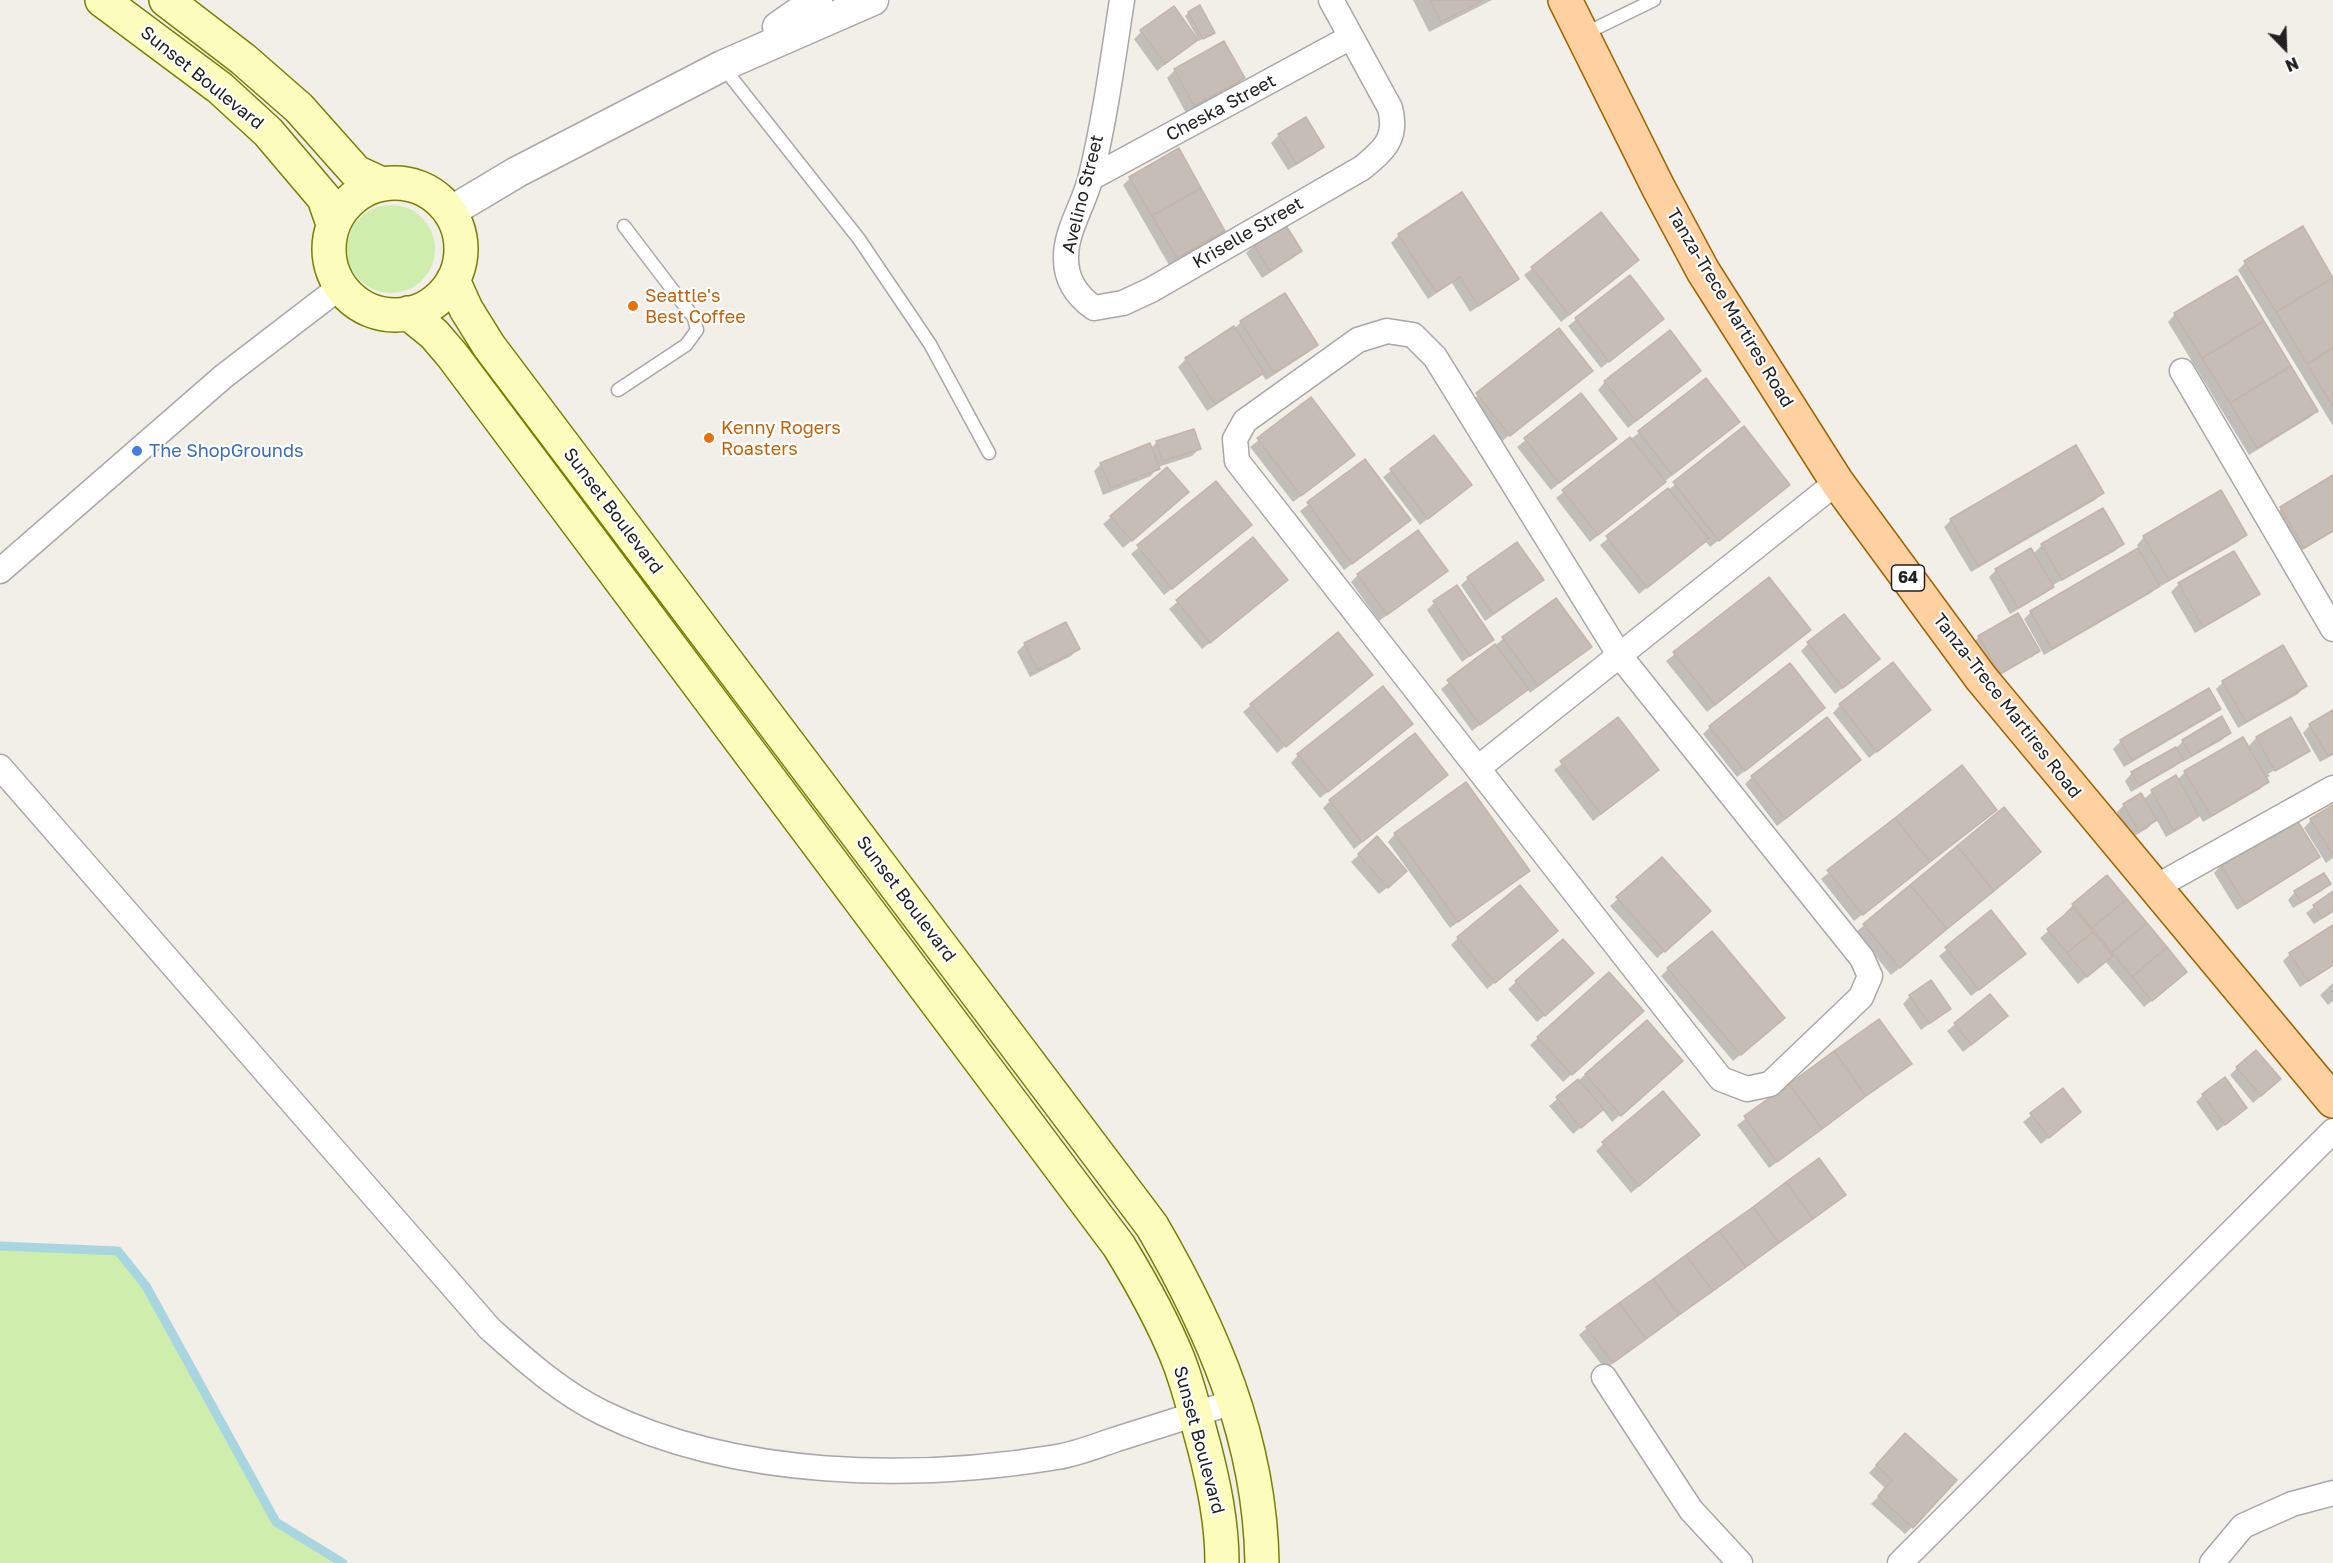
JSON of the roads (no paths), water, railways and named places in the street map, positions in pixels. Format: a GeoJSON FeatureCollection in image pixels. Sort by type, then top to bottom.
{"type":"FeatureCollection","features":[{"type":"Feature","properties":{"kind":"main road","name":"Sunset Boulevard"},"geometry":{"type":"LineString","coordinates":[[102,0],[220,88],[268,132],[324,198],[333,224]]}},
{"type":"Feature","properties":{"kind":"main road"},"geometry":{"type":"LineString","coordinates":[[166,0],[243,59],[298,108],[356,172],[382,184]]}},
{"type":"Feature","properties":{"kind":"main road","name":"Tanza-Trece Martires Road"},"geometry":{"type":"LineString","coordinates":[[1565,0],[1659,189],[1703,271],[1837,482],[1982,678],[2333,1101]]}},
{"type":"Feature","properties":{"kind":"main road"},"geometry":{"type":"LineString","coordinates":[[382,184],[413,185],[427,191],[450,212],[458,228],[461,245],[459,263],[453,280],[434,302],[408,313],[392,315],[363,307],[340,287],[329,256],[329,240],[333,224],[341,210],[352,198],[366,189],[382,184]]}},
{"type":"Feature","properties":{"kind":"main road","name":"Sunset Boulevard"},"geometry":{"type":"LineString","coordinates":[[453,280],[466,309],[485,340],[1152,1226],[1183,1279],[1215,1347],[1235,1401],[1255,1480],[1262,1534],[1262,1563]]}},
{"type":"Feature","properties":{"kind":"main road","name":"Sunset Boulevard"},"geometry":{"type":"LineString","coordinates":[[408,313],[434,334],[452,355],[1119,1246],[1148,1294],[1174,1350],[1196,1414],[1215,1490],[1222,1538],[1222,1563]]}},
{"type":"Feature","properties":{"kind":"street"},"geometry":{"type":"LineString","coordinates":[[722,66],[818,0]]}},
{"type":"Feature","properties":{"kind":"street"},"geometry":{"type":"LineString","coordinates":[[450,212],[517,172],[722,66],[873,0]]}},
{"type":"Feature","properties":{"kind":"street","name":"Avelino Street"},"geometry":{"type":"LineString","coordinates":[[1094,308],[1080,298],[1071,282],[1066,258],[1070,237],[1091,178],[1122,0]]}},
{"type":"Feature","properties":{"kind":"street"},"geometry":{"type":"LineString","coordinates":[[1331,0],[1351,38]]}},
{"type":"Feature","properties":{"kind":"street","name":"Cheska Street"},"geometry":{"type":"LineString","coordinates":[[1091,178],[1351,38]]}},
{"type":"Feature","properties":{"kind":"street","name":"Kriselle Street"},"geometry":{"type":"LineString","coordinates":[[1094,308],[1123,303],[1151,290],[1362,168],[1378,154],[1390,138],[1394,122],[1390,108],[1351,38]]}},
{"type":"Feature","properties":{"kind":"street"},"geometry":{"type":"LineString","coordinates":[[0,571],[224,376],[340,287]]}},
{"type":"Feature","properties":{"kind":"street"},"geometry":{"type":"LineString","coordinates":[[1387,331],[1413,335],[1435,357],[1620,656],[1862,958],[1870,976],[1861,997],[1770,1084],[1747,1089],[1721,1079],[1478,768],[1237,461],[1235,439],[1245,421],[1358,340],[1387,331]]}},
{"type":"Feature","properties":{"kind":"street"},"geometry":{"type":"LineString","coordinates":[[2182,371],[2333,629]]}},
{"type":"Feature","properties":{"kind":"street"},"geometry":{"type":"LineString","coordinates":[[1478,768],[1837,482]]}},
{"type":"Feature","properties":{"kind":"street"},"geometry":{"type":"LineString","coordinates":[[0,766],[490,1329],[562,1389],[602,1412],[639,1428],[718,1454],[818,1468],[946,1471],[1060,1457],[1235,1401]]}},
{"type":"Feature","properties":{"kind":"street"},"geometry":{"type":"LineString","coordinates":[[2154,888],[2333,788]]}},
{"type":"Feature","properties":{"kind":"street"},"geometry":{"type":"LineString","coordinates":[[1900,1563],[2333,1131]]}},
{"type":"Feature","properties":{"kind":"street"},"geometry":{"type":"LineString","coordinates":[[1604,1377],[1691,1510],[1740,1563]]}},
{"type":"Feature","properties":{"kind":"street"},"geometry":{"type":"LineString","coordinates":[[2212,1563],[2243,1526],[2292,1504],[2333,1493]]}},
{"type":"Feature","properties":{"kind":"lane"},"geometry":{"type":"LineString","coordinates":[[1582,35],[1654,0]]}},
{"type":"Feature","properties":{"kind":"lane"},"geometry":{"type":"LineString","coordinates":[[722,66],[859,239],[930,344],[989,453]]}},
{"type":"Feature","properties":{"kind":"lane"},"geometry":{"type":"LineString","coordinates":[[618,390],[686,345],[696,335],[697,330],[693,318],[624,226]]}},
{"type":"Feature","properties":{"kind":"waterway"},"geometry":{"type":"LineString","coordinates":[[0,1246],[118,1251],[146,1286],[276,1522],[343,1563]]}},
{"type":"Feature","properties":{"kind":"place","name":"Seattle's Best Coffee"},"geometry":{"type":"Point","coordinates":[633,306]}},
{"type":"Feature","properties":{"kind":"place","name":"Kenny Rogers Roasters"},"geometry":{"type":"Point","coordinates":[709,438]}},
{"type":"Feature","properties":{"kind":"place","name":"The ShopGrounds"},"geometry":{"type":"Point","coordinates":[137,451]}}]}
